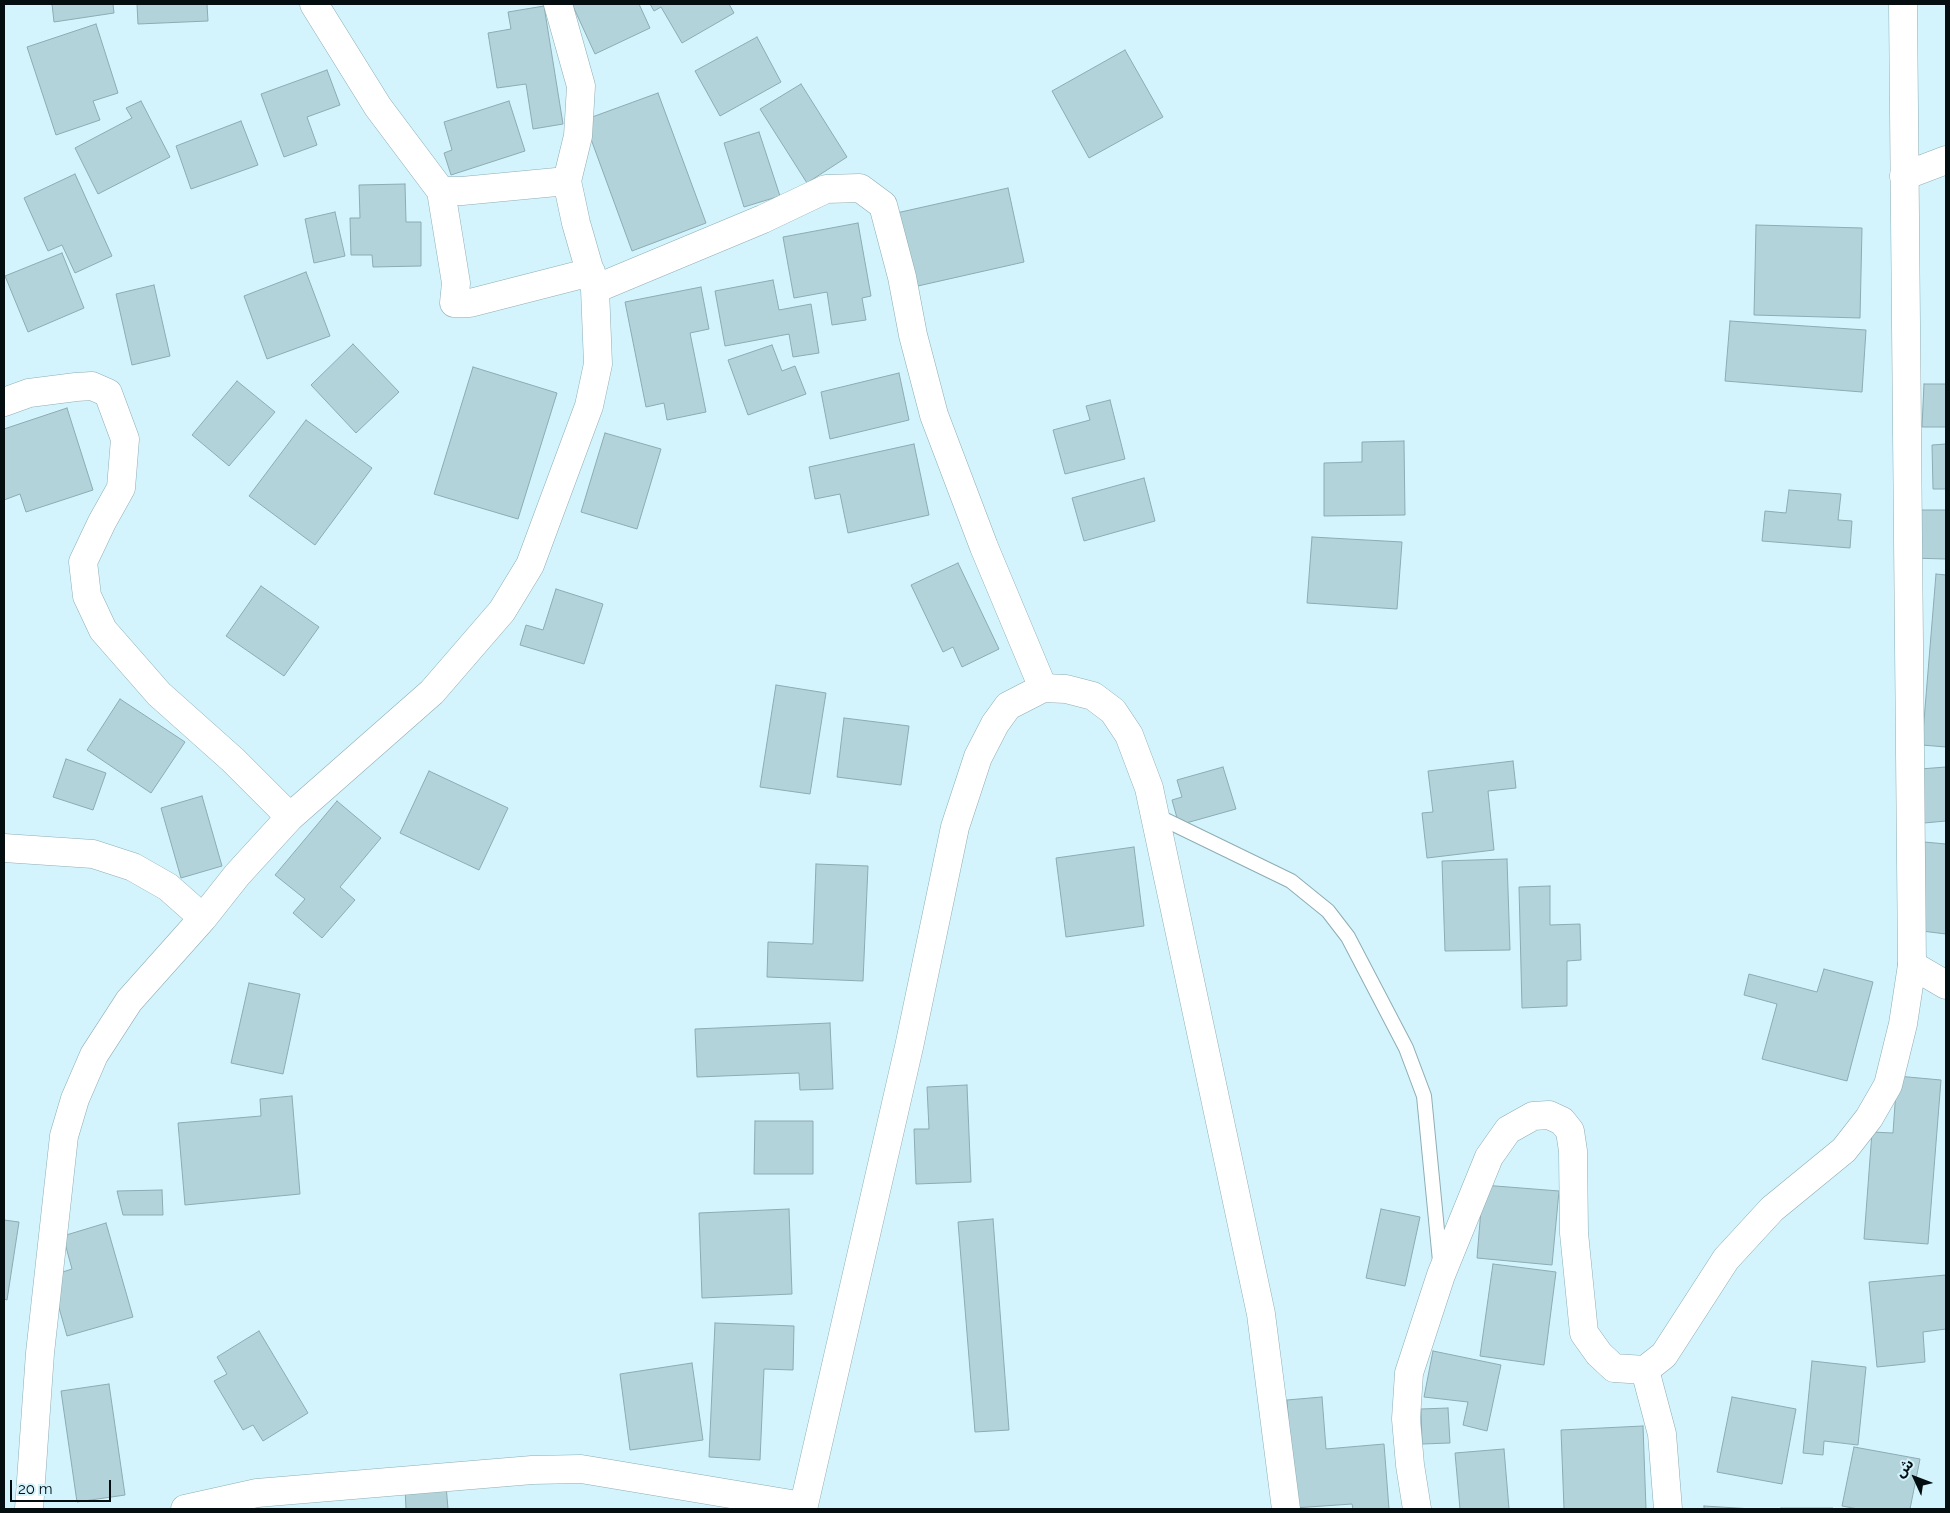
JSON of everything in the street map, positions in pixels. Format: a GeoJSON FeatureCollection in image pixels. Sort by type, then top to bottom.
{"type":"FeatureCollection","features":[{"type":"Feature","properties":{"kind":"street"},"geometry":{"type":"LineString","coordinates":[[314,4],[378,107],[441,190],[456,283],[454,303],[470,302],[593,280],[763,219],[826,189],[860,188],[883,205],[902,277],[913,336],[934,415],[984,547],[1043,688]]}},
{"type":"Feature","properties":{"kind":"street"},"geometry":{"type":"LineString","coordinates":[[29,1509],[52,1234],[64,1136],[74,1099],[94,1055],[129,1001],[203,918],[237,875],[290,817],[432,692],[502,611],[530,565],[589,406],[598,364],[593,280],[576,223],[567,181],[578,136],[581,86],[558,4]]}},
{"type":"Feature","properties":{"kind":"street"},"geometry":{"type":"LineString","coordinates":[[1417,1509],[1410,1465],[1406,1419],[1409,1372],[1441,1275],[1494,1151],[1508,1130],[1533,1116],[1549,1115],[1562,1121],[1570,1131],[1573,1151],[1574,1233],[1584,1333],[1599,1354],[1614,1368],[1645,1370],[1664,1355],[1726,1259],[1772,1209],[1844,1150],[1869,1118],[1888,1085],[1903,1024],[1912,965],[1903,4]]}},
{"type":"Feature","properties":{"kind":"street"},"geometry":{"type":"LineString","coordinates":[[1904,176],[1946,160]]}},
{"type":"Feature","properties":{"kind":"street"},"geometry":{"type":"LineString","coordinates":[[441,190],[462,191],[567,181]]}},
{"type":"Feature","properties":{"kind":"street"},"geometry":{"type":"LineString","coordinates":[[4,402],[29,393],[76,387],[92,386],[108,393],[125,439],[121,488],[83,562],[87,596],[104,630],[159,694],[233,760],[290,817]]}},
{"type":"Feature","properties":{"kind":"street"},"geometry":{"type":"LineString","coordinates":[[185,1509],[257,1493],[532,1470],[581,1470],[803,1508],[907,1057],[954,827],[978,757],[995,724],[1008,706],[1043,688],[1066,688],[1093,696],[1113,711],[1129,735],[1149,788],[1153,814],[1175,903],[1216,1109],[1261,1314],[1286,1509]]}},
{"type":"Feature","properties":{"kind":"street"},"geometry":{"type":"LineString","coordinates":[[4,848],[92,854],[133,867],[168,887],[203,918]]}},
{"type":"Feature","properties":{"kind":"street"},"geometry":{"type":"LineString","coordinates":[[1912,965],[1946,985]]}},
{"type":"Feature","properties":{"kind":"street"},"geometry":{"type":"LineString","coordinates":[[1645,1370],[1662,1434],[1668,1509]]}},
{"type":"Feature","properties":{"kind":"lane"},"geometry":{"type":"LineString","coordinates":[[1153,814],[1291,881],[1328,911],[1348,937],[1406,1048],[1424,1096],[1435,1189],[1441,1275]]}},
{"type":"Feature","properties":{"kind":"building"},"geometry":{"type":"Polygon","coordinates":[[[52,4],[113,4],[114,13],[54,22],[52,4]]]}},
{"type":"Feature","properties":{"kind":"building"},"geometry":{"type":"Polygon","coordinates":[[[137,4],[207,4],[208,21],[138,24],[137,4]]]}},
{"type":"Feature","properties":{"kind":"building"},"geometry":{"type":"Polygon","coordinates":[[[572,4],[639,4],[650,28],[595,54],[572,4]]]}},
{"type":"Feature","properties":{"kind":"building"},"geometry":{"type":"Polygon","coordinates":[[[650,4],[729,4],[734,13],[682,43],[661,7],[654,11],[650,4]]]}},
{"type":"Feature","properties":{"kind":"building"},"geometry":{"type":"Polygon","coordinates":[[[544,6],[563,124],[533,129],[526,84],[497,88],[488,33],[511,29],[508,12],[544,6]]]}},
{"type":"Feature","properties":{"kind":"building"},"geometry":{"type":"Polygon","coordinates":[[[96,24],[118,93],[93,101],[100,120],[56,135],[27,47],[96,24]]]}},
{"type":"Feature","properties":{"kind":"building"},"geometry":{"type":"Polygon","coordinates":[[[757,37],[781,82],[720,116],[695,71],[757,37]]]}},
{"type":"Feature","properties":{"kind":"building"},"geometry":{"type":"Polygon","coordinates":[[[1125,50],[1163,117],[1089,158],[1052,91],[1125,50]]]}},
{"type":"Feature","properties":{"kind":"building"},"geometry":{"type":"Polygon","coordinates":[[[327,70],[340,105],[307,117],[317,145],[284,157],[261,94],[327,70]]]}},
{"type":"Feature","properties":{"kind":"building"},"geometry":{"type":"Polygon","coordinates":[[[801,84],[847,157],[807,183],[760,109],[801,84]]]}},
{"type":"Feature","properties":{"kind":"building"},"geometry":{"type":"Polygon","coordinates":[[[658,93],[706,223],[632,251],[584,120],[658,93]]]}},
{"type":"Feature","properties":{"kind":"building"},"geometry":{"type":"Polygon","coordinates":[[[141,101],[170,157],[98,194],[75,148],[132,118],[126,108],[141,101]]]}},
{"type":"Feature","properties":{"kind":"building"},"geometry":{"type":"Polygon","coordinates":[[[509,101],[525,151],[451,175],[444,153],[452,150],[444,122],[509,101]]]}},
{"type":"Feature","properties":{"kind":"building"},"geometry":{"type":"Polygon","coordinates":[[[241,121],[258,165],[191,189],[176,146],[241,121]]]}},
{"type":"Feature","properties":{"kind":"building"},"geometry":{"type":"Polygon","coordinates":[[[759,132],[780,196],[744,207],[724,143],[759,132]]]}},
{"type":"Feature","properties":{"kind":"building"},"geometry":{"type":"Polygon","coordinates":[[[75,174],[112,256],[75,273],[62,245],[48,251],[24,198],[75,174]]]}},
{"type":"Feature","properties":{"kind":"building"},"geometry":{"type":"Polygon","coordinates":[[[405,184],[406,222],[421,222],[421,266],[373,267],[372,255],[351,255],[350,218],[360,218],[359,185],[405,184]]]}},
{"type":"Feature","properties":{"kind":"building"},"geometry":{"type":"Polygon","coordinates":[[[1008,188],[1024,262],[909,288],[892,214],[1008,188]]]}},
{"type":"Feature","properties":{"kind":"building"},"geometry":{"type":"Polygon","coordinates":[[[335,212],[345,256],[314,263],[305,219],[335,212]]]}},
{"type":"Feature","properties":{"kind":"building"},"geometry":{"type":"Polygon","coordinates":[[[858,223],[871,296],[862,298],[866,320],[832,325],[827,292],[794,298],[783,237],[858,223]]]}},
{"type":"Feature","properties":{"kind":"building"},"geometry":{"type":"Polygon","coordinates":[[[1756,225],[1862,228],[1860,318],[1754,315],[1756,225]]]}},
{"type":"Feature","properties":{"kind":"building"},"geometry":{"type":"Polygon","coordinates":[[[62,253],[84,308],[28,332],[5,276],[62,253]]]}},
{"type":"Feature","properties":{"kind":"building"},"geometry":{"type":"Polygon","coordinates":[[[306,272],[330,336],[267,359],[244,296],[306,272]]]}},
{"type":"Feature","properties":{"kind":"building"},"geometry":{"type":"Polygon","coordinates":[[[773,280],[779,310],[811,304],[819,353],[793,357],[789,334],[725,346],[715,291],[773,280]]]}},
{"type":"Feature","properties":{"kind":"building"},"geometry":{"type":"Polygon","coordinates":[[[154,285],[170,356],[132,365],[116,294],[154,285]]]}},
{"type":"Feature","properties":{"kind":"building"},"geometry":{"type":"Polygon","coordinates":[[[701,287],[709,329],[690,333],[706,412],[667,420],[664,403],[646,407],[625,302],[701,287]]]}},
{"type":"Feature","properties":{"kind":"building"},"geometry":{"type":"Polygon","coordinates":[[[1730,321],[1866,330],[1862,392],[1725,381],[1730,321]]]}},
{"type":"Feature","properties":{"kind":"building"},"geometry":{"type":"Polygon","coordinates":[[[353,344],[399,392],[356,433],[311,385],[353,344]]]}},
{"type":"Feature","properties":{"kind":"building"},"geometry":{"type":"Polygon","coordinates":[[[772,345],[782,371],[795,366],[806,394],[748,415],[728,360],[772,345]]]}},
{"type":"Feature","properties":{"kind":"building"},"geometry":{"type":"Polygon","coordinates":[[[473,367],[557,393],[518,519],[434,494],[473,367]]]}},
{"type":"Feature","properties":{"kind":"building"},"geometry":{"type":"Polygon","coordinates":[[[899,373],[909,420],[830,439],[821,392],[899,373]]]}},
{"type":"Feature","properties":{"kind":"building"},"geometry":{"type":"Polygon","coordinates":[[[237,381],[275,412],[229,466],[192,435],[237,381]]]}},
{"type":"Feature","properties":{"kind":"building"},"geometry":{"type":"Polygon","coordinates":[[[1924,384],[1946,384],[1946,427],[1922,427],[1924,384]]]}},
{"type":"Feature","properties":{"kind":"building"},"geometry":{"type":"Polygon","coordinates":[[[1110,400],[1125,459],[1065,474],[1053,430],[1090,420],[1086,406],[1110,400]]]}},
{"type":"Feature","properties":{"kind":"building"},"geometry":{"type":"Polygon","coordinates":[[[67,408],[93,490],[26,512],[20,494],[4,500],[4,429],[67,408]]]}},
{"type":"Feature","properties":{"kind":"building"},"geometry":{"type":"Polygon","coordinates":[[[306,420],[372,468],[315,545],[249,496],[306,420]]]}},
{"type":"Feature","properties":{"kind":"building"},"geometry":{"type":"Polygon","coordinates":[[[605,433],[661,449],[637,529],[581,512],[605,433]]]}},
{"type":"Feature","properties":{"kind":"building"},"geometry":{"type":"Polygon","coordinates":[[[1404,441],[1405,515],[1324,516],[1324,463],[1362,462],[1362,442],[1404,441]]]}},
{"type":"Feature","properties":{"kind":"building"},"geometry":{"type":"Polygon","coordinates":[[[914,444],[929,515],[848,533],[840,494],[815,499],[809,467],[914,444]]]}},
{"type":"Feature","properties":{"kind":"building"},"geometry":{"type":"Polygon","coordinates":[[[1946,444],[1946,489],[1933,489],[1932,445],[1946,444]]]}},
{"type":"Feature","properties":{"kind":"building"},"geometry":{"type":"Polygon","coordinates":[[[1144,478],[1155,521],[1084,541],[1072,498],[1144,478]]]}},
{"type":"Feature","properties":{"kind":"building"},"geometry":{"type":"Polygon","coordinates":[[[1789,490],[1841,494],[1838,520],[1852,521],[1850,548],[1762,541],[1765,511],[1786,513],[1789,490]]]}},
{"type":"Feature","properties":{"kind":"building"},"geometry":{"type":"Polygon","coordinates":[[[1911,510],[1946,510],[1946,559],[1910,558],[1911,510]]]}},
{"type":"Feature","properties":{"kind":"building"},"geometry":{"type":"Polygon","coordinates":[[[1312,537],[1402,542],[1397,609],[1307,603],[1312,537]]]}},
{"type":"Feature","properties":{"kind":"building"},"geometry":{"type":"Polygon","coordinates":[[[958,563],[999,649],[962,667],[953,647],[943,652],[911,585],[958,563]]]}},
{"type":"Feature","properties":{"kind":"building"},"geometry":{"type":"Polygon","coordinates":[[[1936,574],[1946,575],[1946,747],[1922,745],[1936,574]]]}},
{"type":"Feature","properties":{"kind":"building"},"geometry":{"type":"Polygon","coordinates":[[[261,586],[319,627],[284,676],[226,636],[261,586]]]}},
{"type":"Feature","properties":{"kind":"building"},"geometry":{"type":"Polygon","coordinates":[[[556,589],[603,604],[584,664],[520,645],[526,625],[543,630],[556,589]]]}},
{"type":"Feature","properties":{"kind":"building"},"geometry":{"type":"Polygon","coordinates":[[[776,685],[826,693],[810,794],[760,787],[776,685]]]}},
{"type":"Feature","properties":{"kind":"building"},"geometry":{"type":"Polygon","coordinates":[[[120,699],[185,742],[151,793],[87,750],[120,699]]]}},
{"type":"Feature","properties":{"kind":"building"},"geometry":{"type":"Polygon","coordinates":[[[844,718],[909,726],[901,785],[837,777],[844,718]]]}},
{"type":"Feature","properties":{"kind":"building"},"geometry":{"type":"Polygon","coordinates":[[[66,759],[106,773],[93,810],[53,797],[66,759]]]}},
{"type":"Feature","properties":{"kind":"building"},"geometry":{"type":"Polygon","coordinates":[[[1513,761],[1516,788],[1488,791],[1494,850],[1427,858],[1422,813],[1433,812],[1428,771],[1513,761]]]}},
{"type":"Feature","properties":{"kind":"building"},"geometry":{"type":"Polygon","coordinates":[[[1223,767],[1236,809],[1179,825],[1172,800],[1182,797],[1177,780],[1223,767]]]}},
{"type":"Feature","properties":{"kind":"building"},"geometry":{"type":"Polygon","coordinates":[[[1946,767],[1946,821],[1924,823],[1920,769],[1946,767]]]}},
{"type":"Feature","properties":{"kind":"building"},"geometry":{"type":"Polygon","coordinates":[[[429,771],[508,808],[479,870],[400,833],[429,771]]]}},
{"type":"Feature","properties":{"kind":"building"},"geometry":{"type":"Polygon","coordinates":[[[202,796],[222,866],[181,878],[161,808],[202,796]]]}},
{"type":"Feature","properties":{"kind":"building"},"geometry":{"type":"Polygon","coordinates":[[[337,801],[381,838],[340,887],[355,900],[322,938],[293,913],[305,899],[275,875],[337,801]]]}},
{"type":"Feature","properties":{"kind":"building"},"geometry":{"type":"Polygon","coordinates":[[[1924,842],[1946,844],[1946,934],[1914,930],[1924,842]]]}},
{"type":"Feature","properties":{"kind":"building"},"geometry":{"type":"Polygon","coordinates":[[[1134,847],[1144,926],[1066,937],[1056,858],[1134,847]]]}},
{"type":"Feature","properties":{"kind":"building"},"geometry":{"type":"Polygon","coordinates":[[[1507,859],[1510,950],[1445,951],[1442,861],[1507,859]]]}},
{"type":"Feature","properties":{"kind":"building"},"geometry":{"type":"Polygon","coordinates":[[[816,864],[868,866],[863,981],[767,977],[768,942],[813,944],[816,864]]]}},
{"type":"Feature","properties":{"kind":"building"},"geometry":{"type":"Polygon","coordinates":[[[1550,886],[1550,925],[1580,924],[1581,960],[1567,961],[1567,1006],[1522,1008],[1519,887],[1550,886]]]}},
{"type":"Feature","properties":{"kind":"building"},"geometry":{"type":"Polygon","coordinates":[[[1824,969],[1873,982],[1847,1081],[1762,1059],[1777,1004],[1744,995],[1749,974],[1817,992],[1824,969]]]}},
{"type":"Feature","properties":{"kind":"building"},"geometry":{"type":"Polygon","coordinates":[[[249,983],[300,994],[283,1074],[231,1063],[249,983]]]}},
{"type":"Feature","properties":{"kind":"building"},"geometry":{"type":"Polygon","coordinates":[[[830,1023],[833,1089],[800,1090],[799,1073],[697,1077],[695,1029],[830,1023]]]}},
{"type":"Feature","properties":{"kind":"building"},"geometry":{"type":"Polygon","coordinates":[[[1897,1076],[1941,1080],[1928,1244],[1864,1239],[1872,1132],[1893,1133],[1897,1076]]]}},
{"type":"Feature","properties":{"kind":"building"},"geometry":{"type":"Polygon","coordinates":[[[967,1085],[971,1182],[916,1184],[914,1129],[929,1129],[927,1087],[967,1085]]]}},
{"type":"Feature","properties":{"kind":"building"},"geometry":{"type":"Polygon","coordinates":[[[292,1096],[300,1194],[185,1205],[178,1123],[261,1116],[260,1099],[292,1096]]]}},
{"type":"Feature","properties":{"kind":"building"},"geometry":{"type":"Polygon","coordinates":[[[755,1121],[813,1121],[813,1174],[754,1174],[755,1121]]]}},
{"type":"Feature","properties":{"kind":"building"},"geometry":{"type":"Polygon","coordinates":[[[1483,1185],[1559,1191],[1552,1265],[1477,1258],[1483,1185]]]}},
{"type":"Feature","properties":{"kind":"building"},"geometry":{"type":"Polygon","coordinates":[[[162,1190],[163,1215],[123,1215],[117,1191],[162,1190]]]}},
{"type":"Feature","properties":{"kind":"building"},"geometry":{"type":"Polygon","coordinates":[[[789,1209],[792,1294],[702,1298],[699,1213],[789,1209]]]}},
{"type":"Feature","properties":{"kind":"building"},"geometry":{"type":"Polygon","coordinates":[[[1381,1209],[1420,1217],[1405,1286],[1366,1278],[1381,1209]]]}},
{"type":"Feature","properties":{"kind":"building"},"geometry":{"type":"Polygon","coordinates":[[[993,1219],[1009,1430],[975,1432],[958,1222],[993,1219]]]}},
{"type":"Feature","properties":{"kind":"building"},"geometry":{"type":"Polygon","coordinates":[[[4,1220],[19,1222],[7,1300],[4,1299],[4,1220]]]}},
{"type":"Feature","properties":{"kind":"building"},"geometry":{"type":"Polygon","coordinates":[[[106,1223],[133,1317],[67,1336],[50,1276],[72,1269],[63,1236],[106,1223]]]}},
{"type":"Feature","properties":{"kind":"building"},"geometry":{"type":"Polygon","coordinates":[[[1493,1264],[1556,1272],[1544,1365],[1480,1356],[1493,1264]]]}},
{"type":"Feature","properties":{"kind":"building"},"geometry":{"type":"Polygon","coordinates":[[[1946,1275],[1946,1329],[1923,1332],[1925,1362],[1877,1367],[1869,1282],[1946,1275]]]}},
{"type":"Feature","properties":{"kind":"building"},"geometry":{"type":"Polygon","coordinates":[[[715,1323],[794,1326],[793,1370],[764,1369],[760,1460],[709,1457],[715,1323]]]}},
{"type":"Feature","properties":{"kind":"building"},"geometry":{"type":"Polygon","coordinates":[[[259,1331],[308,1413],[263,1441],[253,1425],[243,1430],[214,1381],[227,1374],[217,1357],[259,1331]]]}},
{"type":"Feature","properties":{"kind":"building"},"geometry":{"type":"Polygon","coordinates":[[[1433,1351],[1501,1365],[1487,1431],[1463,1425],[1468,1402],[1424,1397],[1433,1351]]]}},
{"type":"Feature","properties":{"kind":"building"},"geometry":{"type":"Polygon","coordinates":[[[1812,1361],[1866,1367],[1858,1445],[1824,1441],[1823,1455],[1803,1453],[1812,1361]]]}},
{"type":"Feature","properties":{"kind":"building"},"geometry":{"type":"Polygon","coordinates":[[[692,1363],[703,1440],[630,1450],[620,1374],[692,1363]]]}},
{"type":"Feature","properties":{"kind":"building"},"geometry":{"type":"Polygon","coordinates":[[[109,1384],[125,1495],[77,1502],[61,1391],[109,1384]]]}},
{"type":"Feature","properties":{"kind":"building"},"geometry":{"type":"Polygon","coordinates":[[[1322,1397],[1326,1449],[1384,1444],[1389,1509],[1353,1509],[1352,1504],[1294,1508],[1287,1400],[1322,1397]]]}},
{"type":"Feature","properties":{"kind":"building"},"geometry":{"type":"Polygon","coordinates":[[[1732,1397],[1796,1409],[1782,1484],[1717,1472],[1732,1397]]]}},
{"type":"Feature","properties":{"kind":"building"},"geometry":{"type":"Polygon","coordinates":[[[1448,1408],[1450,1443],[1422,1444],[1421,1409],[1448,1408]]]}},
{"type":"Feature","properties":{"kind":"building"},"geometry":{"type":"Polygon","coordinates":[[[1643,1426],[1646,1509],[1564,1509],[1561,1430],[1643,1426]]]}},
{"type":"Feature","properties":{"kind":"building"},"geometry":{"type":"Polygon","coordinates":[[[1854,1447],[1920,1459],[1910,1509],[1858,1509],[1842,1506],[1854,1447]]]}},
{"type":"Feature","properties":{"kind":"building"},"geometry":{"type":"Polygon","coordinates":[[[1504,1449],[1509,1509],[1460,1509],[1455,1453],[1504,1449]]]}},
{"type":"Feature","properties":{"kind":"building"},"geometry":{"type":"Polygon","coordinates":[[[446,1485],[448,1509],[406,1509],[405,1488],[446,1485]]]}},
{"type":"Feature","properties":{"kind":"building"},"geometry":{"type":"Polygon","coordinates":[[[1704,1506],[1753,1509],[1704,1509],[1704,1506]]]}},
{"type":"Feature","properties":{"kind":"building"},"geometry":{"type":"Polygon","coordinates":[[[1833,1508],[1833,1509],[1781,1509],[1833,1508]]]}}]}
